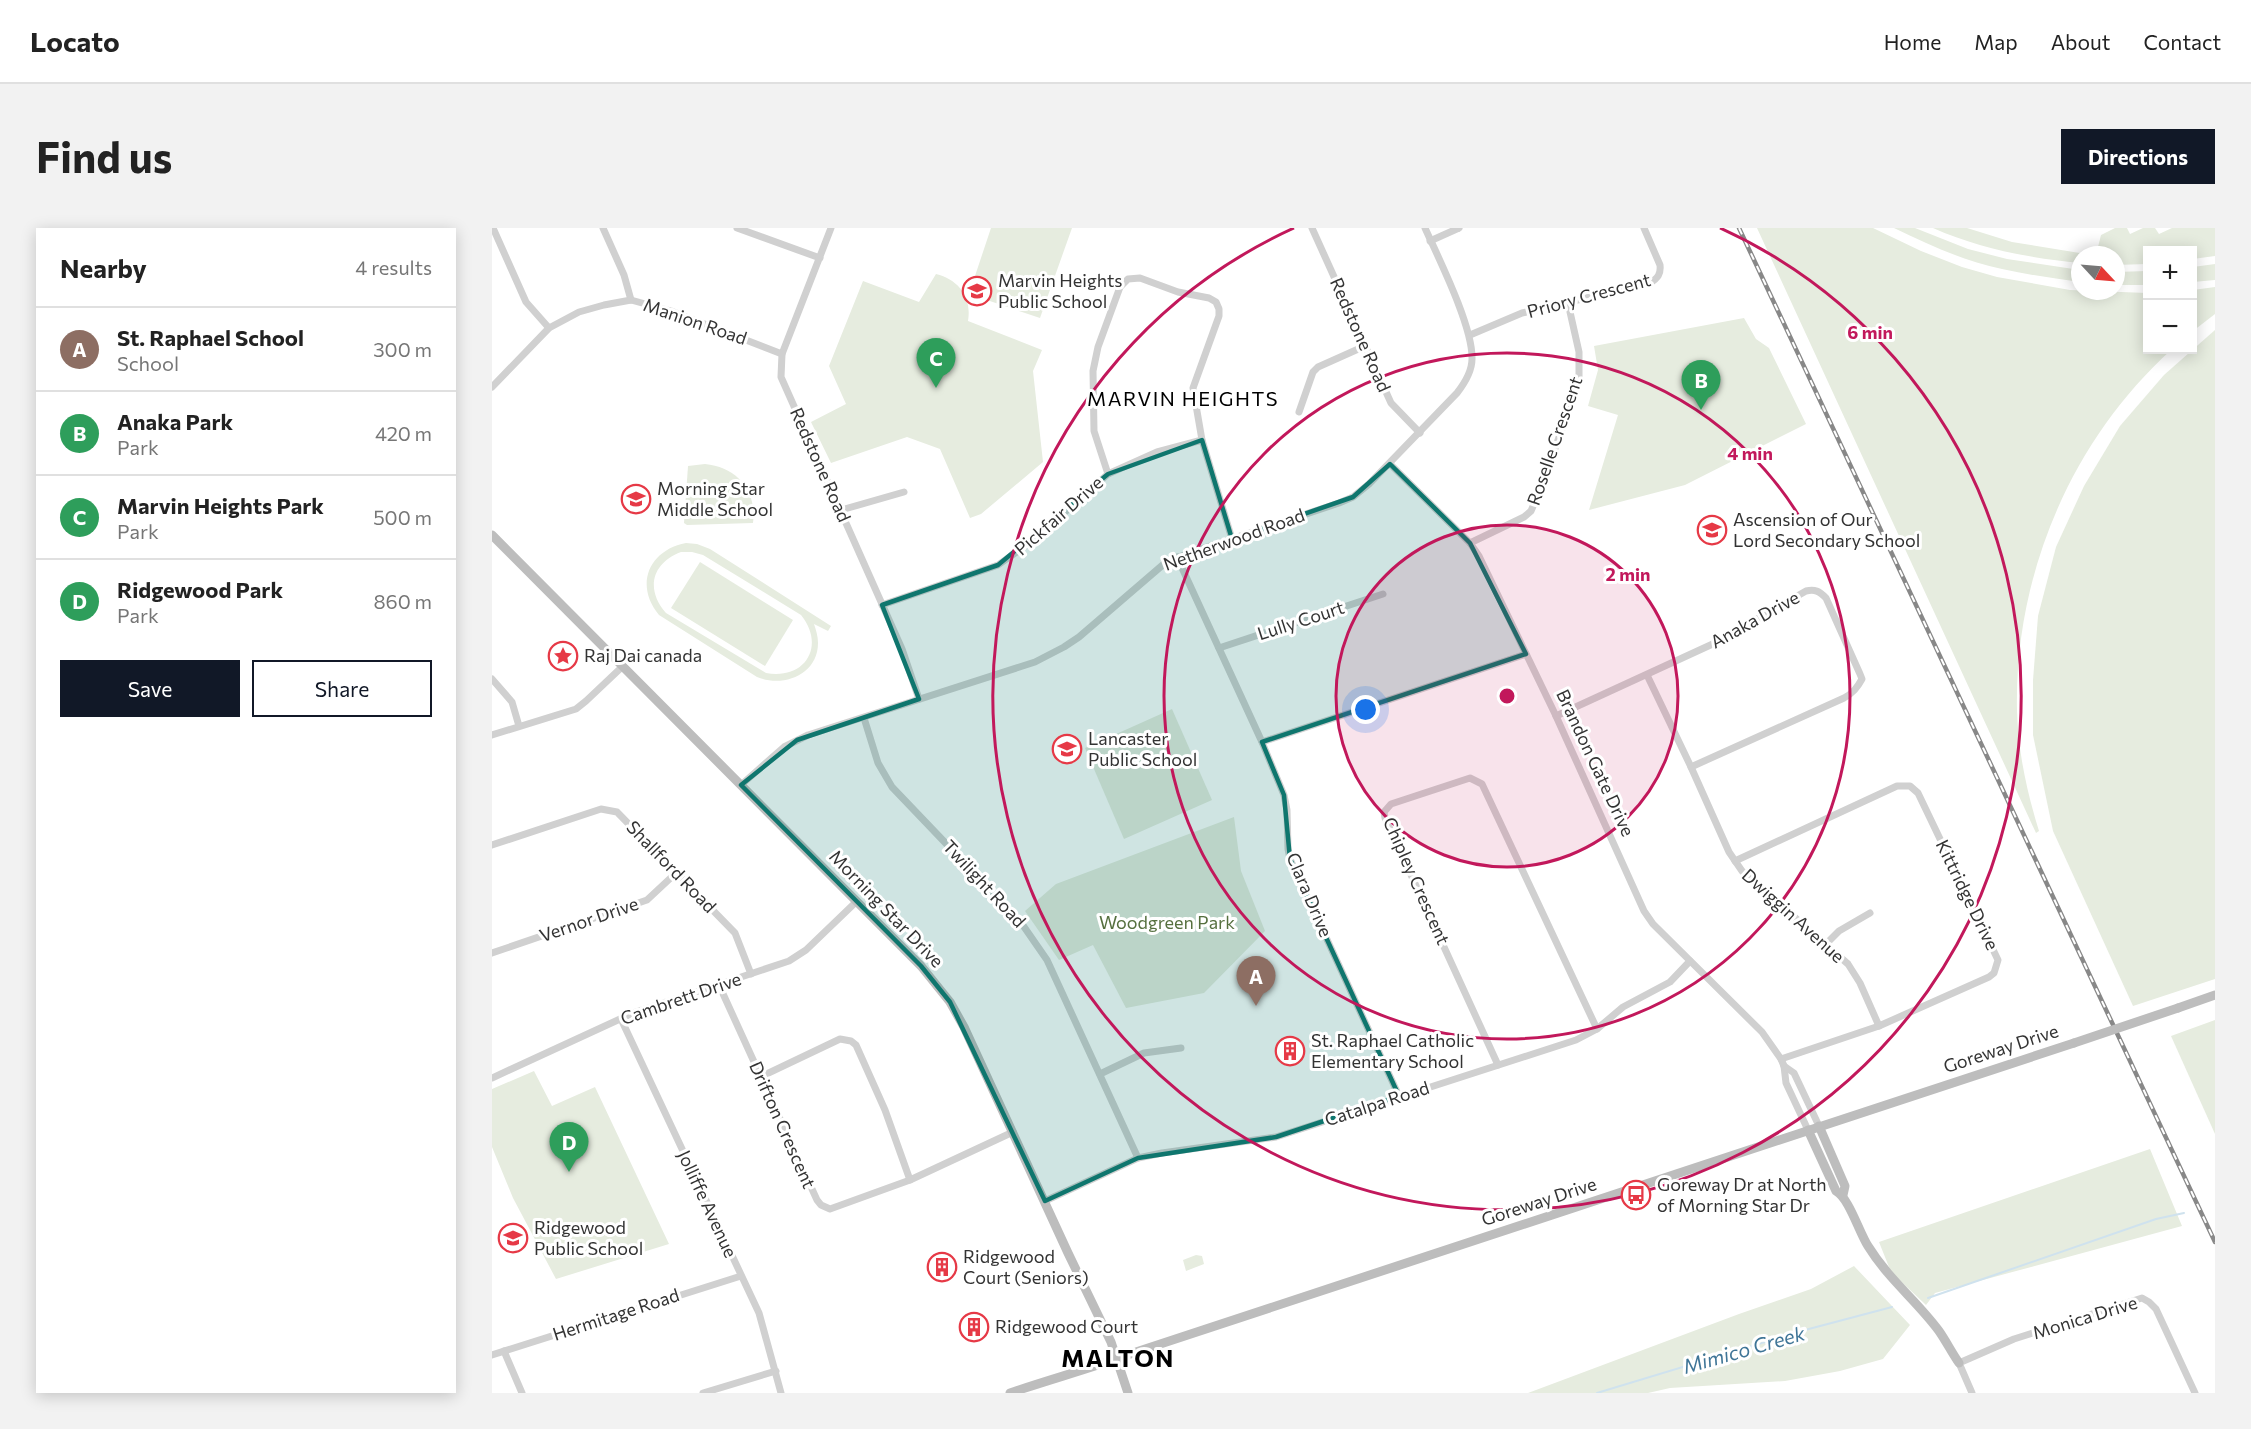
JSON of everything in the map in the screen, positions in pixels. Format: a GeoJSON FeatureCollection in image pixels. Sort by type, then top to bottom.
{"type":"FeatureCollection","features":[{"type":"Feature","properties":{"kind":"street"},"geometry":{"type":"LineString","coordinates":[[493,228],[526,302],[549,328]]}},
{"type":"Feature","properties":{"kind":"street"},"geometry":{"type":"LineString","coordinates":[[603,228],[624,275],[631,300]]}},
{"type":"Feature","properties":{"kind":"street"},"geometry":{"type":"LineString","coordinates":[[737,228],[820,258]]}},
{"type":"Feature","properties":{"kind":"street","name":"Redstone Road"},"geometry":{"type":"LineString","coordinates":[[831,228],[782,354],[780,369],[783,383],[911,672],[919,699]]}},
{"type":"Feature","properties":{"kind":"street","name":"Redstone Road"},"geometry":{"type":"LineString","coordinates":[[1312,228],[1391,403],[1420,433]]}},
{"type":"Feature","properties":{"kind":"street","name":"Netherwood Road"},"geometry":{"type":"LineString","coordinates":[[741,785],[773,756],[797,740],[1035,662],[1064,648],[1154,570],[1177,557],[1353,497],[1390,464],[1457,393],[1472,361],[1470,335],[1425,228]]}},
{"type":"Feature","properties":{"kind":"street"},"geometry":{"type":"LineString","coordinates":[[1430,240],[1459,228]]}},
{"type":"Feature","properties":{"kind":"street","name":"Priory Crescent"},"geometry":{"type":"LineString","coordinates":[[1470,335],[1522,313],[1650,283],[1657,279],[1661,271],[1660,265],[1644,228]]}},
{"type":"Feature","properties":{"kind":"street"},"geometry":{"type":"LineString","coordinates":[[1108,474],[1094,431],[1092,371],[1098,346],[1120,287],[1125,281],[1140,278],[1178,292],[1209,298],[1219,309],[1217,322],[1193,388],[1202,440],[1232,539]]}},
{"type":"Feature","properties":{"kind":"street","name":"Manion Road"},"geometry":{"type":"LineString","coordinates":[[492,386],[549,328],[579,312],[631,300],[663,308],[782,354]]}},
{"type":"Feature","properties":{"kind":"street","name":"Roselle Crescent"},"geometry":{"type":"LineString","coordinates":[[1470,543],[1524,517],[1531,511],[1541,488],[1580,373],[1579,352],[1568,303]]}},
{"type":"Feature","properties":{"kind":"street"},"geometry":{"type":"LineString","coordinates":[[1299,412],[1313,372],[1318,367],[1365,346]]}},
{"type":"Feature","properties":{"kind":"street","name":"Pickfair Drive"},"geometry":{"type":"LineString","coordinates":[[882,605],[998,565],[1031,542],[1108,474],[1157,452],[1202,440]]}},
{"type":"Feature","properties":{"kind":"street","name":"Brandon Gate Drive"},"geometry":{"type":"LineString","coordinates":[[1390,464],[1470,543],[1479,556],[1556,716],[1644,911],[1653,924],[1754,1023],[1781,1059],[1784,1066],[1785,1083],[1836,1191],[1843,1194]]}},
{"type":"Feature","properties":{"kind":"street"},"geometry":{"type":"LineString","coordinates":[[841,510],[904,492]]}},
{"type":"Feature","properties":{"kind":"street","name":"Morning Star Drive"},"geometry":{"type":"LineString","coordinates":[[492,535],[921,966],[950,1002],[964,1027],[1118,1359],[1128,1393]]}},
{"type":"Feature","properties":{"kind":"street","name":"Clara Drive"},"geometry":{"type":"LineString","coordinates":[[1177,557],[1284,795],[1290,859],[1399,1096]]}},
{"type":"Feature","properties":{"kind":"street","name":"Anaka Drive"},"geometry":{"type":"LineString","coordinates":[[1556,716],[1718,642],[1806,591],[1814,589],[1826,598],[1860,674],[1862,680],[1858,686],[1852,694],[1844,698],[1691,767]]}},
{"type":"Feature","properties":{"kind":"street","name":"Lully Court"},"geometry":{"type":"LineString","coordinates":[[1219,648],[1383,594]]}},
{"type":"Feature","properties":{"kind":"street"},"geometry":{"type":"LineString","coordinates":[[1262,742],[1526,654]]}},
{"type":"Feature","properties":{"kind":"street"},"geometry":{"type":"LineString","coordinates":[[492,735],[581,706],[622,666]]}},
{"type":"Feature","properties":{"kind":"street","name":"Dwiggin Avenue"},"geometry":{"type":"LineString","coordinates":[[1647,675],[1729,852],[1742,872],[1848,964],[1856,975],[1879,1026]]}},
{"type":"Feature","properties":{"kind":"street"},"geometry":{"type":"LineString","coordinates":[[492,680],[513,702],[519,726]]}},
{"type":"Feature","properties":{"kind":"street","name":"Twilight Road"},"geometry":{"type":"LineString","coordinates":[[864,718],[878,763],[892,787],[1020,921],[1047,960],[1138,1158]]}},
{"type":"Feature","properties":{"kind":"street","name":"Chipley Crescent"},"geometry":{"type":"LineString","coordinates":[[1498,1065],[1384,818],[1384,812],[1391,804],[1470,778],[1482,784],[1597,1029]]}},
{"type":"Feature","properties":{"kind":"street","name":"Kittridge Drive"},"geometry":{"type":"LineString","coordinates":[[1735,861],[1897,786],[1910,786],[1915,789],[1998,960],[1997,967],[1989,977],[1879,1026],[1781,1059]]}},
{"type":"Feature","properties":{"kind":"street","name":"Shallford Road"},"geometry":{"type":"LineString","coordinates":[[492,845],[601,809],[617,812],[735,933],[751,974]]}},
{"type":"Feature","properties":{"kind":"street","name":"Vernor Drive"},"geometry":{"type":"LineString","coordinates":[[492,953],[647,900],[677,872]]}},
{"type":"Feature","properties":{"kind":"street","name":"Cambrett Drive"},"geometry":{"type":"LineString","coordinates":[[492,1078],[647,1008],[798,956],[857,902]]}},
{"type":"Feature","properties":{"kind":"street"},"geometry":{"type":"LineString","coordinates":[[1826,944],[1839,931],[1870,913]]}},
{"type":"Feature","properties":{"kind":"street","name":"Catalpa Road"},"geometry":{"type":"LineString","coordinates":[[1045,1201],[1138,1158],[1276,1137],[1576,1040],[1597,1029],[1623,1007],[1670,982],[1690,961]]}},
{"type":"Feature","properties":{"kind":"street","name":"Drifton Crescent"},"geometry":{"type":"LineString","coordinates":[[719,985],[821,1205],[830,1209],[910,1180],[1013,1132]]}},
{"type":"Feature","properties":{"kind":"street","name":"Goreway Drive"},"geometry":{"type":"LineString","coordinates":[[1010,1393],[2215,996]]}},
{"type":"Feature","properties":{"kind":"street","name":"Jolliffe Avenue"},"geometry":{"type":"LineString","coordinates":[[621,1019],[759,1313],[781,1393]]}},
{"type":"Feature","properties":{"kind":"street"},"geometry":{"type":"LineString","coordinates":[[760,1077],[840,1039],[851,1041],[856,1045],[885,1110],[910,1180]]}},
{"type":"Feature","properties":{"kind":"street"},"geometry":{"type":"LineString","coordinates":[[1100,1074],[1144,1053],[1181,1048]]}},
{"type":"Feature","properties":{"kind":"street","name":"Brandon Gate Drive"},"geometry":{"type":"LineString","coordinates":[[1784,1066],[1794,1073],[1820,1126],[1845,1186],[1843,1194],[1859,1233],[1889,1278],[1939,1332],[1959,1363],[1972,1393]]}},
{"type":"Feature","properties":{"kind":"street","name":"Hermitage Road"},"geometry":{"type":"LineString","coordinates":[[492,1354],[741,1276]]}},
{"type":"Feature","properties":{"kind":"street","name":"Monica Drive"},"geometry":{"type":"LineString","coordinates":[[1959,1363],[2014,1339],[2142,1298],[2156,1309],[2195,1393]]}},
{"type":"Feature","properties":{"kind":"street"},"geometry":{"type":"LineString","coordinates":[[504,1351],[522,1393]]}},
{"type":"Feature","properties":{"kind":"street"},"geometry":{"type":"LineString","coordinates":[[703,1393],[776,1371]]}},
{"type":"Feature","properties":{"kind":"highlighted area"},"geometry":{"type":"Polygon","coordinates":[[[1202,440],[1232,539],[1353,497],[1390,464],[1470,543],[1526,654],[1262,742],[1284,795],[1290,859],[1399,1096],[1276,1137],[1138,1158],[1045,1201],[950,1002],[921,966],[741,785],[797,740],[919,699],[882,605],[998,565],[1108,474],[1202,440]]]}},
{"type":"Feature","properties":{"kind":"green space"},"geometry":{"type":"Polygon","coordinates":[[[991,228],[1072,228],[1040,318],[969,294],[991,228]]]}},
{"type":"Feature","properties":{"kind":"green space"},"geometry":{"type":"Polygon","coordinates":[[[1757,228],[1873,228],[1921,251],[1962,267],[1997,277],[2071,290],[2071,300],[2125,300],[2125,292],[2143,293],[2143,354],[2167,354],[2136,386],[2104,426],[2078,468],[2055,514],[2038,561],[2026,610],[2019,660],[2017,711],[2024,772],[2039,831],[2036,833],[1757,228]]]}},
{"type":"Feature","properties":{"kind":"green space"},"geometry":{"type":"Polygon","coordinates":[[[1894,228],[1915,228],[1968,249],[2007,259],[2071,269],[2071,281],[1988,266],[1894,228]]]}},
{"type":"Feature","properties":{"kind":"green space"},"geometry":{"type":"Polygon","coordinates":[[[1933,228],[1967,228],[2012,242],[2071,252],[2071,262],[1987,247],[1933,228]]]}},
{"type":"Feature","properties":{"kind":"green space"},"geometry":{"type":"Polygon","coordinates":[[[2115,228],[2127,228],[2130,234],[2143,228],[2155,228],[2159,234],[2172,228],[2215,228],[2215,256],[2197,258],[2197,246],[2143,246],[2143,264],[2125,265],[2125,246],[2098,246],[2101,235],[2115,228]]]}},
{"type":"Feature","properties":{"kind":"green space"},"geometry":{"type":"Polygon","coordinates":[[[2215,264],[2215,280],[2197,282],[2197,266],[2215,264]]]}},
{"type":"Feature","properties":{"kind":"green space"},"geometry":{"type":"Polygon","coordinates":[[[2143,271],[2143,285],[2125,285],[2125,272],[2143,271]]]}},
{"type":"Feature","properties":{"kind":"green space"},"geometry":{"type":"Polygon","coordinates":[[[936,274],[951,280],[962,291],[968,304],[968,321],[1042,350],[1033,371],[1043,462],[981,514],[970,518],[940,449],[907,437],[831,463],[811,422],[846,404],[829,366],[863,281],[919,302],[936,274]]]}},
{"type":"Feature","properties":{"kind":"green space"},"geometry":{"type":"Polygon","coordinates":[[[2215,287],[2215,314],[2197,328],[2197,300],[2197,289],[2215,287]]]}},
{"type":"Feature","properties":{"kind":"green space"},"geometry":{"type":"Polygon","coordinates":[[[1744,318],[1756,339],[1769,348],[1806,424],[1685,485],[1589,510],[1618,415],[1588,406],[1598,370],[1594,346],[1744,318]]]}},
{"type":"Feature","properties":{"kind":"green space"},"geometry":{"type":"Polygon","coordinates":[[[2215,330],[2215,979],[2133,1006],[2053,831],[2033,735],[2033,680],[2038,616],[2056,547],[2084,486],[2120,426],[2164,375],[2188,354],[2197,354],[2197,346],[2215,330]]]}},
{"type":"Feature","properties":{"kind":"green space"},"geometry":{"type":"Polygon","coordinates":[[[705,464],[727,470],[742,483],[752,501],[753,523],[687,525],[684,523],[688,466],[705,464]]]}},
{"type":"Feature","properties":{"kind":"green space"},"geometry":{"type":"Polygon","coordinates":[[[686,543],[710,549],[831,626],[828,631],[814,624],[818,643],[816,654],[806,671],[788,680],[767,680],[757,677],[659,615],[651,604],[647,592],[649,570],[663,553],[686,543]],[[681,552],[671,557],[658,570],[654,586],[655,595],[666,613],[766,673],[780,674],[801,666],[808,658],[812,638],[801,615],[703,555],[681,552]]]}},
{"type":"Feature","properties":{"kind":"green space"},"geometry":{"type":"Polygon","coordinates":[[[700,562],[793,620],[765,666],[671,608],[700,562]]]}},
{"type":"Feature","properties":{"kind":"green space"},"geometry":{"type":"Polygon","coordinates":[[[1172,709],[1212,800],[1124,839],[1085,748],[1172,709]]]}},
{"type":"Feature","properties":{"kind":"green space","name":"Woodgreen Park"},"geometry":{"type":"Polygon","coordinates":[[[1234,817],[1241,871],[1265,931],[1204,993],[1126,1008],[1093,945],[1059,960],[1025,911],[1056,884],[1234,817]]]}},
{"type":"Feature","properties":{"kind":"green space"},"geometry":{"type":"Polygon","coordinates":[[[2215,1020],[2215,1134],[2171,1036],[2215,1020]]]}},
{"type":"Feature","properties":{"kind":"green space"},"geometry":{"type":"Polygon","coordinates":[[[534,1071],[552,1106],[595,1087],[669,1244],[556,1279],[513,1198],[492,1147],[492,1089],[534,1071]]]}},
{"type":"Feature","properties":{"kind":"green space"},"geometry":{"type":"Polygon","coordinates":[[[2150,1149],[2182,1226],[1935,1293],[1926,1305],[1891,1272],[1879,1242],[2150,1149]]]}},
{"type":"Feature","properties":{"kind":"green space"},"geometry":{"type":"Polygon","coordinates":[[[1196,1255],[1202,1256],[1204,1264],[1186,1271],[1183,1260],[1196,1255]]]}},
{"type":"Feature","properties":{"kind":"green space"},"geometry":{"type":"Polygon","coordinates":[[[1854,1266],[1910,1325],[1883,1359],[1840,1371],[1785,1381],[1670,1388],[1648,1393],[1528,1393],[1811,1289],[1854,1266]]]}},
{"type":"Feature","properties":{"kind":"waterway","name":"Mimico Creek"},"geometry":{"type":"LineString","coordinates":[[1928,1298],[2156,1219],[2184,1213]]}},
{"type":"Feature","properties":{"kind":"waterway","name":"Mimico Creek"},"geometry":{"type":"LineString","coordinates":[[1597,1393],[1805,1330],[1892,1307]]}},
{"type":"Feature","properties":{"kind":"railway"},"geometry":{"type":"LineString","coordinates":[[1739,228],[2215,1242]]}},
{"type":"Feature","properties":{"kind":"place","name":"Marvin Heights Public School"},"geometry":{"type":"Point","coordinates":[977,291]}},
{"type":"Feature","properties":{"kind":"place","name":"Marvin Heights Park"},"geometry":{"type":"Point","coordinates":[936,388]}},
{"type":"Feature","properties":{"kind":"place","name":"Anaka Park"},"geometry":{"type":"Point","coordinates":[1701,410]}},
{"type":"Feature","properties":{"kind":"place","name":"Morning Star Middle School"},"geometry":{"type":"Point","coordinates":[636,499]}},
{"type":"Feature","properties":{"kind":"place","name":"Ascension of Our Lord Secondary School"},"geometry":{"type":"Point","coordinates":[1712,530]}},
{"type":"Feature","properties":{"kind":"place","name":"Raj Dai canada"},"geometry":{"type":"Point","coordinates":[563,656]}},
{"type":"Feature","properties":{"kind":"place","name":"Lancaster Public School"},"geometry":{"type":"Point","coordinates":[1067,749]}},
{"type":"Feature","properties":{"kind":"place","name":"St. Raphael School"},"geometry":{"type":"Point","coordinates":[1256,1006]}},
{"type":"Feature","properties":{"kind":"place","name":"St. Raphael Catholic Elementary School"},"geometry":{"type":"Point","coordinates":[1290,1051]}},
{"type":"Feature","properties":{"kind":"place","name":"Ridgewood Park"},"geometry":{"type":"Point","coordinates":[569,1172]}},
{"type":"Feature","properties":{"kind":"place","name":"Goreway Dr at North of Morning Star Dr"},"geometry":{"type":"Point","coordinates":[1636,1195]}},
{"type":"Feature","properties":{"kind":"place","name":"Ridgewood Public School"},"geometry":{"type":"Point","coordinates":[513,1238]}},
{"type":"Feature","properties":{"kind":"place","name":"Ridgewood Court (Seniors)"},"geometry":{"type":"Point","coordinates":[942,1267]}},
{"type":"Feature","properties":{"kind":"place","name":"Ridgewood Court"},"geometry":{"type":"Point","coordinates":[974,1327]}},
{"type":"Feature","properties":{"kind":"district","name":"MARVIN HEIGHTS"},"geometry":{"type":"Point","coordinates":[1183,399]}},
{"type":"Feature","properties":{"kind":"district","name":"MALTON"},"geometry":{"type":"Point","coordinates":[1118,1359]}}]}
